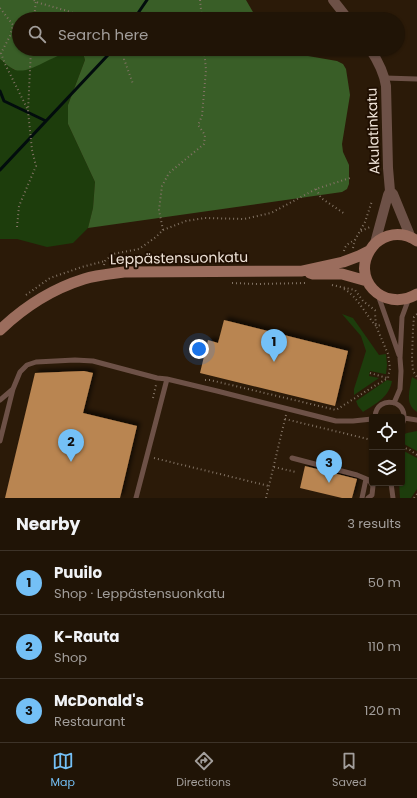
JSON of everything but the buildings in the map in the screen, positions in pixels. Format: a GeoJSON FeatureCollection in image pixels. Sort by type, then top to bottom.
{"type":"FeatureCollection","features":[{"type":"Feature","properties":{"kind":"main road","name":"Leppästensuonkatu"},"geometry":{"type":"LineString","coordinates":[[0,330],[28,306],[48,294],[84,279],[103,274],[124,272],[302,271],[343,262],[364,254],[384,237],[403,235],[414,239]]}},
{"type":"Feature","properties":{"kind":"main road"},"geometry":{"type":"LineString","coordinates":[[372,247],[366,258],[364,266],[367,281],[371,288],[377,293],[392,300],[400,300],[413,296]]}},
{"type":"Feature","properties":{"kind":"main road","name":"Leppästensuonkatu"},"geometry":{"type":"LineString","coordinates":[[302,271],[313,274],[344,275],[367,281]]}},
{"type":"Feature","properties":{"kind":"street"},"geometry":{"type":"LineString","coordinates":[[333,0],[342,12]]}},
{"type":"Feature","properties":{"kind":"street","name":"Akulatinkatu"},"geometry":{"type":"LineString","coordinates":[[372,247],[390,191],[386,86],[383,71],[375,56]]}},
{"type":"Feature","properties":{"kind":"street","name":"Akulatinkatu"},"geometry":{"type":"LineString","coordinates":[[390,191],[393,194],[414,239]]}},
{"type":"Feature","properties":{"kind":"lane"},"geometry":{"type":"LineString","coordinates":[[385,78],[417,79]]}},
{"type":"Feature","properties":{"kind":"lane"},"geometry":{"type":"LineString","coordinates":[[377,293],[400,358]]}},
{"type":"Feature","properties":{"kind":"lane"},"geometry":{"type":"LineString","coordinates":[[394,403],[400,390],[402,316],[413,296]]}},
{"type":"Feature","properties":{"kind":"lane"},"geometry":{"type":"LineString","coordinates":[[0,441],[13,389],[20,372],[27,365],[36,362],[75,360],[93,361],[336,420],[353,421],[369,419]]}},
{"type":"Feature","properties":{"kind":"lane"},"geometry":{"type":"LineString","coordinates":[[136,498],[167,379]]}},
{"type":"Feature","properties":{"kind":"lane"},"geometry":{"type":"LineString","coordinates":[[0,400],[13,389]]}},
{"type":"Feature","properties":{"kind":"lane"},"geometry":{"type":"LineString","coordinates":[[376,414],[378,408],[387,402],[397,404],[401,407],[404,414]]}},
{"type":"Feature","properties":{"kind":"lane"},"geometry":{"type":"LineString","coordinates":[[405,418],[417,420]]}},
{"type":"Feature","properties":{"kind":"lane"},"geometry":{"type":"LineString","coordinates":[[292,458],[357,475],[369,480],[373,486],[372,495],[368,498]]}},
{"type":"Feature","properties":{"kind":"lane"},"geometry":{"type":"LineString","coordinates":[[362,498],[366,479]]}},
{"type":"Feature","properties":{"kind":"lane"},"geometry":{"type":"LineString","coordinates":[[391,486],[393,498]]}},
{"type":"Feature","properties":{"kind":"path"},"geometry":{"type":"LineString","coordinates":[[200,0],[201,12]]}},
{"type":"Feature","properties":{"kind":"path"},"geometry":{"type":"LineString","coordinates":[[34,12],[35,1],[71,12]]}},
{"type":"Feature","properties":{"kind":"path"},"geometry":{"type":"LineString","coordinates":[[0,8],[12,24]]}},
{"type":"Feature","properties":{"kind":"path"},"geometry":{"type":"LineString","coordinates":[[12,29],[1,53],[28,111]]}},
{"type":"Feature","properties":{"kind":"path"},"geometry":{"type":"LineString","coordinates":[[17,227],[19,206],[36,166],[32,150],[28,111],[31,56]]}},
{"type":"Feature","properties":{"kind":"path"},"geometry":{"type":"LineString","coordinates":[[124,56],[132,84]]}},
{"type":"Feature","properties":{"kind":"path"},"geometry":{"type":"LineString","coordinates":[[163,230],[159,210],[162,186],[169,173],[204,144],[205,135],[198,125],[202,116],[206,70],[205,56]]}},
{"type":"Feature","properties":{"kind":"path"},"geometry":{"type":"LineString","coordinates":[[103,274],[105,261],[113,254],[139,249],[163,230],[186,221],[205,218],[244,219],[271,213],[316,189],[350,178]]}},
{"type":"Feature","properties":{"kind":"path"},"geometry":{"type":"LineString","coordinates":[[316,189],[321,198],[346,214]]}},
{"type":"Feature","properties":{"kind":"path"},"geometry":{"type":"LineString","coordinates":[[355,240],[365,222],[372,201]]}},
{"type":"Feature","properties":{"kind":"path"},"geometry":{"type":"LineString","coordinates":[[230,283],[312,283]]}},
{"type":"Feature","properties":{"kind":"path"},"geometry":{"type":"LineString","coordinates":[[202,387],[203,380],[210,380],[336,410],[388,378],[390,368],[388,354],[376,326],[355,298],[347,291],[327,284]]}},
{"type":"Feature","properties":{"kind":"path"},"geometry":{"type":"LineString","coordinates":[[375,310],[376,326]]}},
{"type":"Feature","properties":{"kind":"path"},"geometry":{"type":"LineString","coordinates":[[417,314],[414,317],[412,358],[414,371],[417,376]]}},
{"type":"Feature","properties":{"kind":"path"},"geometry":{"type":"LineString","coordinates":[[370,373],[388,378]]}},
{"type":"Feature","properties":{"kind":"path"},"geometry":{"type":"LineString","coordinates":[[266,498],[285,419]]}},
{"type":"Feature","properties":{"kind":"path"},"geometry":{"type":"LineString","coordinates":[[405,448],[417,455]]}},
{"type":"Feature","properties":{"kind":"path"},"geometry":{"type":"LineString","coordinates":[[147,457],[269,486]]}},
{"type":"Feature","properties":{"kind":"path"},"geometry":{"type":"LineString","coordinates":[[274,467],[296,472]]}},
{"type":"Feature","properties":{"kind":"path"},"geometry":{"type":"LineString","coordinates":[[414,498],[417,494]]}},
{"type":"Feature","properties":{"kind":"green space"},"geometry":{"type":"Polygon","coordinates":[[[0,0],[246,0],[253,12],[12,12],[12,56],[58,56],[39,65],[23,70],[15,70],[0,59],[0,0]]]}},
{"type":"Feature","properties":{"kind":"green space"},"geometry":{"type":"Polygon","coordinates":[[[56,56],[84,56],[85,60],[68,105],[68,124],[95,182],[93,208],[88,228],[73,243],[47,247],[17,239],[0,239],[0,59],[14,70],[26,70],[56,56]]]}},
{"type":"Feature","properties":{"kind":"green space"},"geometry":{"type":"Polygon","coordinates":[[[84,56],[308,56],[337,61],[343,64],[346,69],[350,95],[342,144],[343,152],[349,165],[349,184],[347,189],[342,192],[88,228],[93,208],[95,182],[68,124],[68,105],[85,60],[84,56]]]}},
{"type":"Feature","properties":{"kind":"green space"},"geometry":{"type":"Polygon","coordinates":[[[342,314],[353,318],[379,355],[386,354],[386,374],[370,371],[369,376],[379,378],[354,395],[354,389],[366,351],[361,336],[342,314]]]}},
{"type":"Feature","properties":{"kind":"green space"},"geometry":{"type":"Polygon","coordinates":[[[412,377],[417,380],[417,412],[410,405],[409,401],[409,391],[412,377]]]}},
{"type":"Feature","properties":{"kind":"green space"},"geometry":{"type":"Polygon","coordinates":[[[387,380],[392,381],[385,395],[378,402],[363,412],[356,401],[387,380]]]}},
{"type":"Feature","properties":{"kind":"green space"},"geometry":{"type":"Polygon","coordinates":[[[417,431],[417,451],[405,445],[405,434],[417,431]]]}},
{"type":"Feature","properties":{"kind":"green space"},"geometry":{"type":"Polygon","coordinates":[[[405,452],[417,458],[417,489],[411,498],[400,498],[399,486],[405,486],[405,452]]]}},
{"type":"Feature","properties":{"kind":"waterway"},"geometry":{"type":"LineString","coordinates":[[139,12],[147,0]]}},
{"type":"Feature","properties":{"kind":"waterway"},"geometry":{"type":"LineString","coordinates":[[0,170],[107,56]]}},
{"type":"Feature","properties":{"kind":"waterway"},"geometry":{"type":"LineString","coordinates":[[0,91],[4,101],[46,121]]}},
{"type":"Feature","properties":{"kind":"place","name":"Puuilo"},"geometry":{"type":"Point","coordinates":[274,362]}},
{"type":"Feature","properties":{"kind":"place","name":"K-Rauta"},"geometry":{"type":"Point","coordinates":[71,462]}},
{"type":"Feature","properties":{"kind":"place","name":"McDonald's"},"geometry":{"type":"Point","coordinates":[329,483]}}]}
